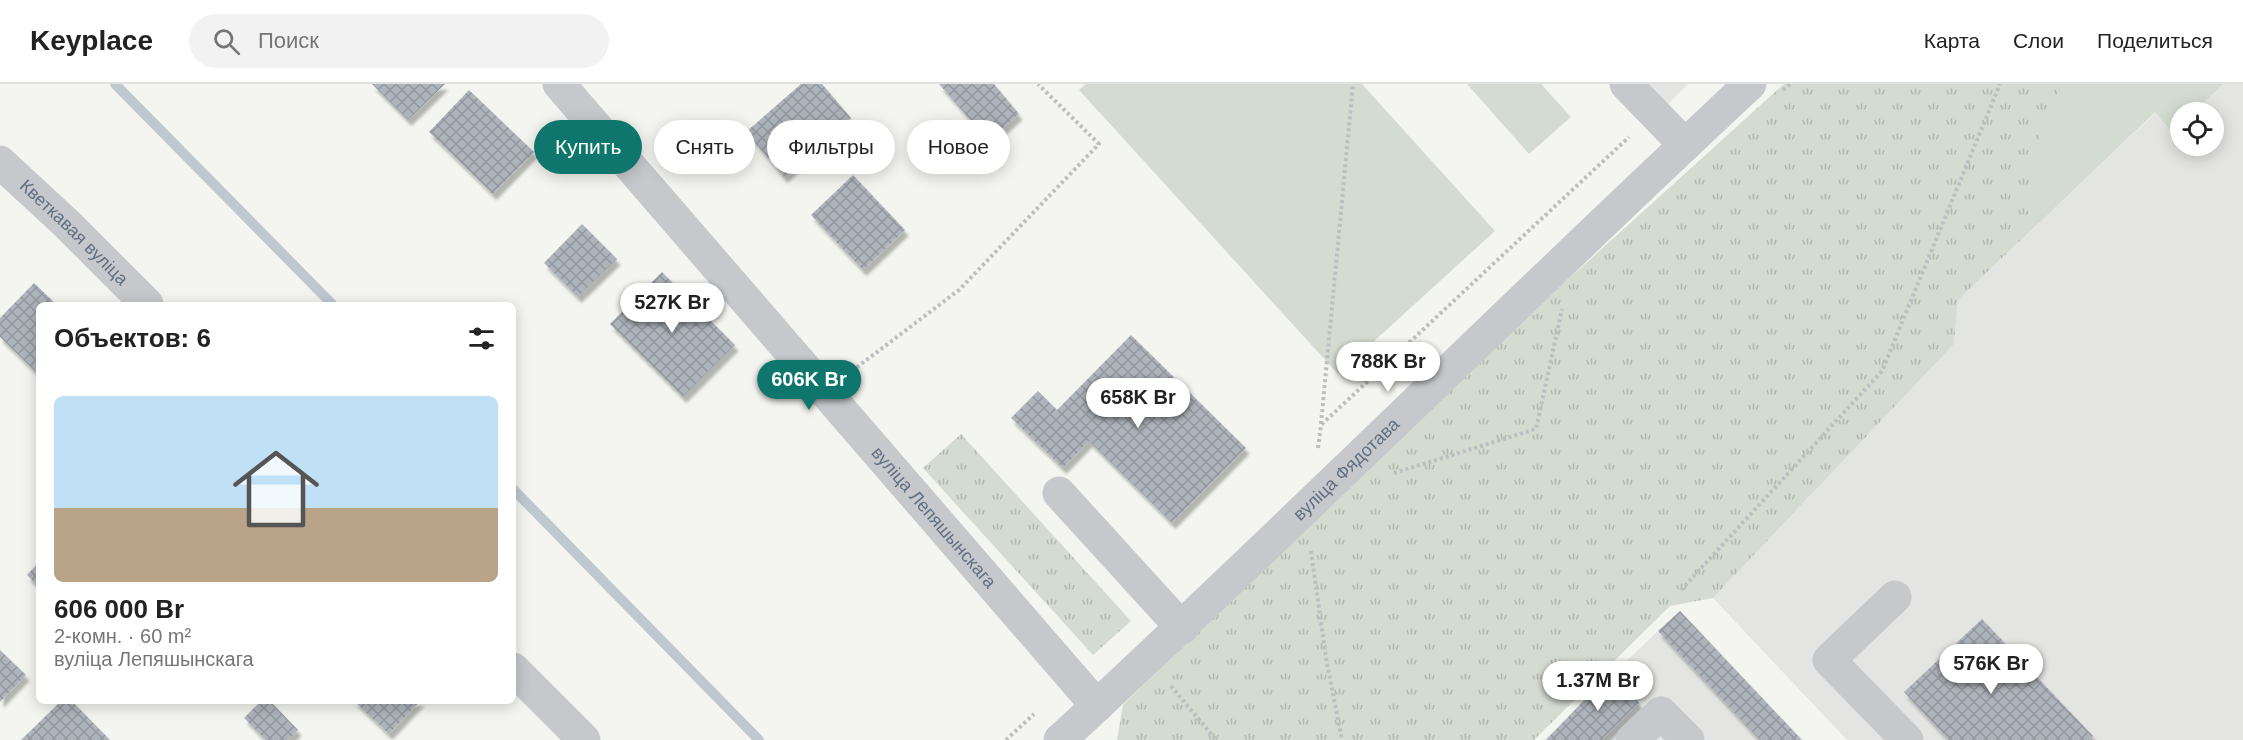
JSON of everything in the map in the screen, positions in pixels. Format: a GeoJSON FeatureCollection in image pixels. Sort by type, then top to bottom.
{"type":"FeatureCollection","features":[{"type":"Feature","properties":{"kind":"street","name":"вуліца Лепяшынскага"},"geometry":{"type":"LineString","coordinates":[[559,84],[1097,706]]}},
{"type":"Feature","properties":{"kind":"street"},"geometry":{"type":"LineString","coordinates":[[1626,84],[1684,145]]}},
{"type":"Feature","properties":{"kind":"street","name":"вуліца Фядотава"},"geometry":{"type":"LineString","coordinates":[[1060,740],[1182,628],[1314,498],[1684,145],[1766,88]]}},
{"type":"Feature","properties":{"kind":"street","name":"Кветкавая вуліца"},"geometry":{"type":"LineString","coordinates":[[0,162],[67,224],[145,302]]}},
{"type":"Feature","properties":{"kind":"street"},"geometry":{"type":"LineString","coordinates":[[1059,492],[1182,628]]}},
{"type":"Feature","properties":{"kind":"street"},"geometry":{"type":"LineString","coordinates":[[1895,597],[1829,660],[1907,740]]}},
{"type":"Feature","properties":{"kind":"street"},"geometry":{"type":"LineString","coordinates":[[516,672],[584,740]]}},
{"type":"Feature","properties":{"kind":"street"},"geometry":{"type":"LineString","coordinates":[[1632,740],[1661,714],[1688,740]]}},
{"type":"Feature","properties":{"kind":"path"},"geometry":{"type":"LineString","coordinates":[[825,392],[959,290],[1099,144],[1038,84]]}},
{"type":"Feature","properties":{"kind":"path"},"geometry":{"type":"LineString","coordinates":[[1342,740],[1326,658],[1310,547],[1353,84]]}},
{"type":"Feature","properties":{"kind":"path"},"geometry":{"type":"LineString","coordinates":[[1766,88],[1790,84]]}},
{"type":"Feature","properties":{"kind":"path"},"geometry":{"type":"LineString","coordinates":[[1681,590],[1882,371],[2001,84]]}},
{"type":"Feature","properties":{"kind":"path"},"geometry":{"type":"LineString","coordinates":[[1321,425],[1653,114]]}},
{"type":"Feature","properties":{"kind":"path"},"geometry":{"type":"LineString","coordinates":[[1390,474],[1536,429],[1563,307]]}},
{"type":"Feature","properties":{"kind":"path"},"geometry":{"type":"LineString","coordinates":[[1170,686],[1215,740]]}},
{"type":"Feature","properties":{"kind":"shaded area"},"geometry":{"type":"Polygon","coordinates":[[[1650,84],[1688,84],[1668,104],[1650,84]]]}},
{"type":"Feature","properties":{"kind":"shaded area"},"geometry":{"type":"Polygon","coordinates":[[[2223,84],[2243,84],[2243,740],[1847,740],[1713,598],[1954,344],[1958,300],[2156,112],[2170,128],[2170,156],[2224,156],[2224,102],[2204,102],[2223,84]]]}},
{"type":"Feature","properties":{"kind":"shaded area"},"geometry":{"type":"Polygon","coordinates":[[[1680,611],[1802,740],[1544,740],[1658,631],[1680,611]]]}},
{"type":"Feature","properties":{"kind":"green space"},"geometry":{"type":"Polygon","coordinates":[[[1086,84],[1362,84],[1495,231],[1338,374],[1079,90],[1086,84]]]}},
{"type":"Feature","properties":{"kind":"green space"},"geometry":{"type":"Polygon","coordinates":[[[1467,84],[1541,84],[1571,117],[1529,154],[1467,84]]]}},
{"type":"Feature","properties":{"kind":"green space"},"geometry":{"type":"Polygon","coordinates":[[[1784,84],[2223,84],[2204,102],[2170,102],[2170,129],[2155,112],[1958,300],[1954,344],[1713,598],[1670,606],[1534,740],[1117,740],[1123,705],[1491,349],[1784,84]]]}},
{"type":"Feature","properties":{"kind":"green space"},"geometry":{"type":"Polygon","coordinates":[[[2062,84],[2223,84],[2204,102],[2170,102],[2170,129],[2155,112],[2039,223],[2026,209],[2042,121],[2062,84]]]}},
{"type":"Feature","properties":{"kind":"green space"},"geometry":{"type":"Polygon","coordinates":[[[961,434],[1131,621],[1093,655],[923,468],[961,434]]]}},
{"type":"Feature","properties":{"kind":"building"},"geometry":{"type":"Polygon","coordinates":[[[372,84],[445,84],[408,120],[372,84]]]}},
{"type":"Feature","properties":{"kind":"building"},"geometry":{"type":"Polygon","coordinates":[[[801,84],[822,84],[851,118],[849,120],[767,120],[767,157],[755,143],[755,124],[801,84]]]}},
{"type":"Feature","properties":{"kind":"building"},"geometry":{"type":"Polygon","coordinates":[[[939,84],[994,84],[1019,114],[1010,122],[1010,120],[971,120],[939,84]]]}},
{"type":"Feature","properties":{"kind":"building"},"geometry":{"type":"Polygon","coordinates":[[[469,90],[534,152],[493,194],[429,132],[469,90]]]}},
{"type":"Feature","properties":{"kind":"building"},"geometry":{"type":"Polygon","coordinates":[[[853,175],[905,230],[863,270],[811,215],[853,175]]]}},
{"type":"Feature","properties":{"kind":"building"},"geometry":{"type":"Polygon","coordinates":[[[582,224],[617,259],[578,297],[544,263],[582,224]]]}},
{"type":"Feature","properties":{"kind":"building"},"geometry":{"type":"Polygon","coordinates":[[[662,272],[735,345],[683,397],[610,324],[662,272]]]}},
{"type":"Feature","properties":{"kind":"building"},"geometry":{"type":"Polygon","coordinates":[[[34,283],[54,302],[36,302],[36,372],[0,337],[0,318],[34,283]]]}},
{"type":"Feature","properties":{"kind":"building"},"geometry":{"type":"Polygon","coordinates":[[[1131,335],[1246,448],[1172,523],[1089,441],[1063,468],[1011,418],[1038,391],[1057,410],[1131,335]]]}},
{"type":"Feature","properties":{"kind":"building"},"geometry":{"type":"Polygon","coordinates":[[[36,565],[36,584],[27,575],[36,565]]]}},
{"type":"Feature","properties":{"kind":"building"},"geometry":{"type":"Polygon","coordinates":[[[1680,611],[1802,740],[1760,740],[1658,631],[1680,611]]]}},
{"type":"Feature","properties":{"kind":"building"},"geometry":{"type":"Polygon","coordinates":[[[1982,619],[2093,736],[2089,740],[1949,740],[1904,692],[1982,619]]]}},
{"type":"Feature","properties":{"kind":"building"},"geometry":{"type":"Polygon","coordinates":[[[0,650],[26,675],[0,702],[0,650]]]}},
{"type":"Feature","properties":{"kind":"building"},"geometry":{"type":"Polygon","coordinates":[[[1613,670],[1639,703],[1602,740],[1546,740],[1613,670]]]}},
{"type":"Feature","properties":{"kind":"building"},"geometry":{"type":"Polygon","coordinates":[[[58,704],[75,704],[110,740],[21,740],[58,704]]]}},
{"type":"Feature","properties":{"kind":"building"},"geometry":{"type":"Polygon","coordinates":[[[258,704],[273,704],[298,730],[288,740],[266,740],[244,718],[258,704]]]}},
{"type":"Feature","properties":{"kind":"building"},"geometry":{"type":"Polygon","coordinates":[[[357,704],[417,704],[389,734],[357,704]]]}},
{"type":"Feature","properties":{"kind":"waterway"},"geometry":{"type":"LineString","coordinates":[[115,84],[330,302]]}},
{"type":"Feature","properties":{"kind":"waterway"},"geometry":{"type":"LineString","coordinates":[[516,492],[759,740]]}}]}
